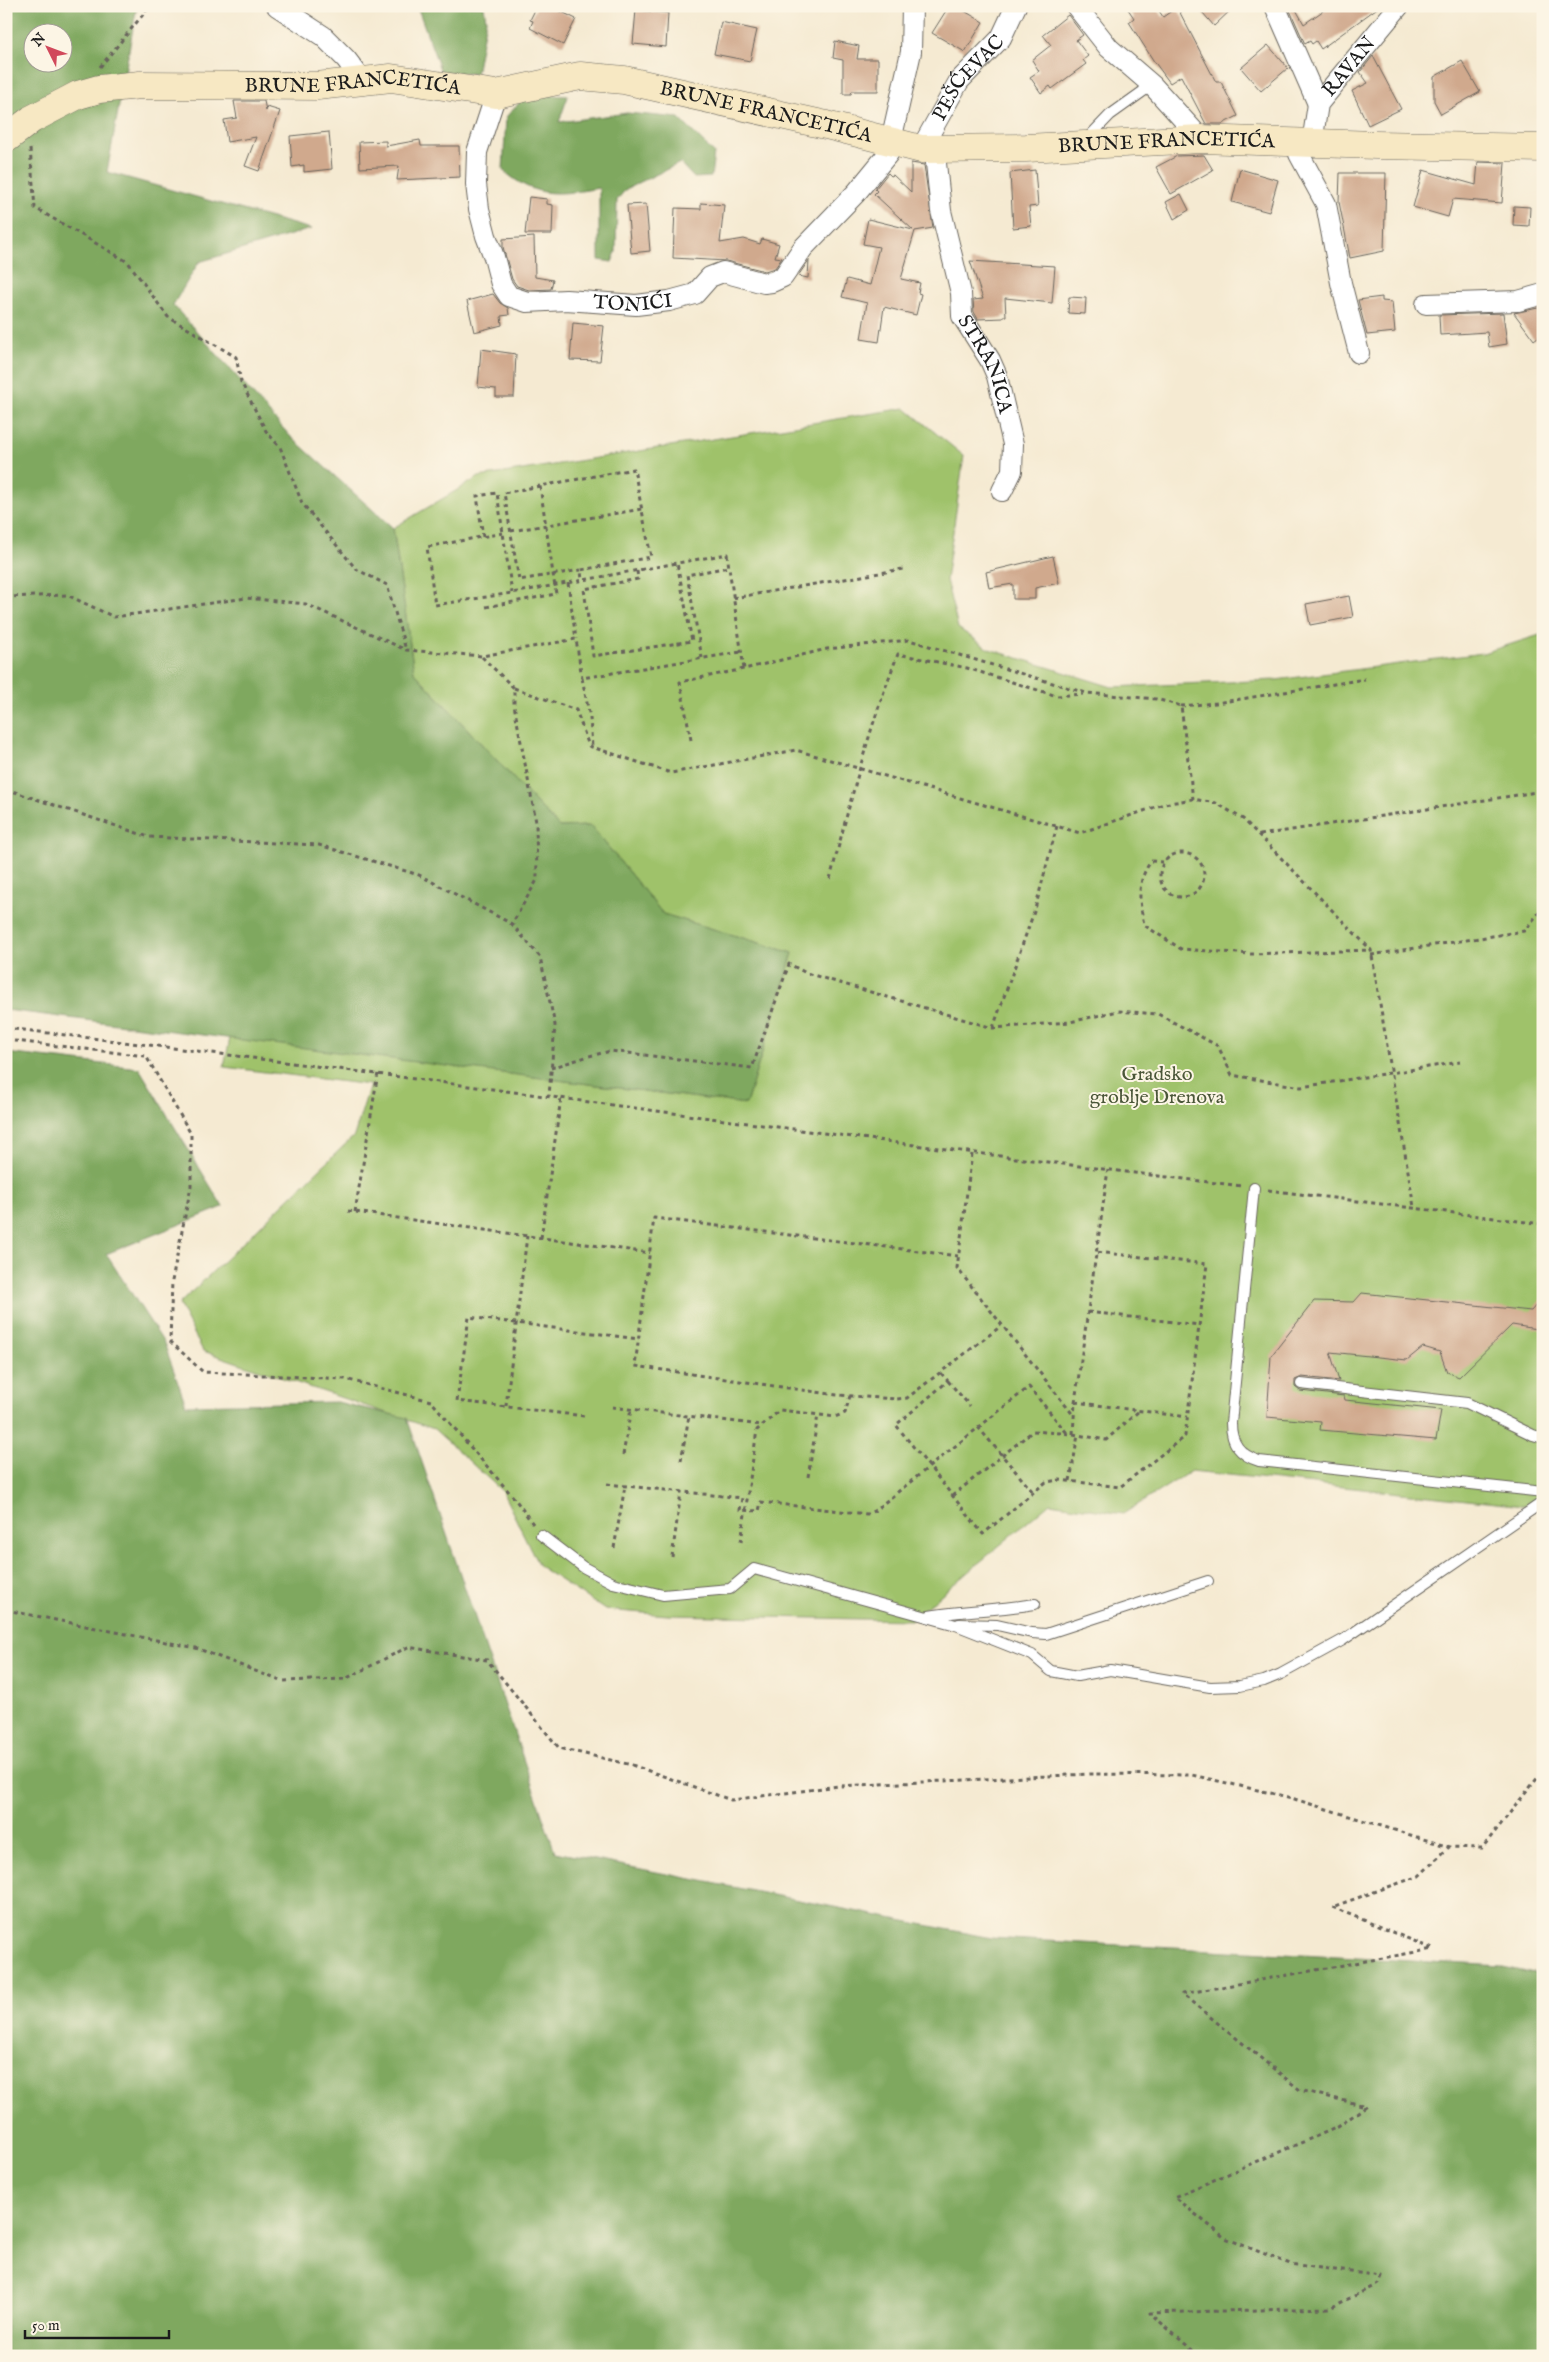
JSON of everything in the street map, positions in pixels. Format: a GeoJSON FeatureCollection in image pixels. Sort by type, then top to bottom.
{"type":"FeatureCollection","features":[{"type":"Feature","properties":{"kind":"street"},"geometry":{"type":"LineString","coordinates":[[277,6],[324,36],[346,59],[362,80]]}},
{"type":"Feature","properties":{"kind":"street","name":"TONIĆI"},"geometry":{"type":"LineString","coordinates":[[496,94],[477,152],[476,184],[479,209],[501,284],[509,296],[527,302],[566,300],[636,305],[669,301],[695,294],[710,277],[723,272],[764,283],[772,282],[783,277],[804,248],[856,193],[888,154],[911,52],[912,6]]}},
{"type":"Feature","properties":{"kind":"street","name":"PEŠĆEVAC"},"geometry":{"type":"LineString","coordinates":[[929,148],[959,81],[1001,38],[1016,6]]}},
{"type":"Feature","properties":{"kind":"street"},"geometry":{"type":"LineString","coordinates":[[1076,6],[1109,48],[1152,85],[1201,139]]}},
{"type":"Feature","properties":{"kind":"street","name":"RAVAN"},"geometry":{"type":"LineString","coordinates":[[1275,6],[1318,104]]}},
{"type":"Feature","properties":{"kind":"street","name":"RAVAN"},"geometry":{"type":"LineString","coordinates":[[1305,142],[1318,104],[1398,6]]}},
{"type":"Feature","properties":{"kind":"street","name":"BRUNE FRANCETIĆA"},"geometry":{"type":"LineString","coordinates":[[6,139],[32,119],[78,95],[99,89],[140,85],[317,86],[391,78],[496,94],[580,76],[624,80],[816,122],[890,143],[929,148],[1081,146],[1201,139],[1543,148]]}},
{"type":"Feature","properties":{"kind":"street"},"geometry":{"type":"LineString","coordinates":[[1305,142],[1299,154],[1326,204],[1341,283],[1359,353]]}},
{"type":"Feature","properties":{"kind":"street","name":"STRANICA"},"geometry":{"type":"LineString","coordinates":[[929,148],[936,163],[941,211],[961,293],[962,316],[994,368],[1014,444],[1012,471],[1002,491]]}},
{"type":"Feature","properties":{"kind":"street"},"geometry":{"type":"LineString","coordinates":[[1426,304],[1518,301],[1543,294]]}},
{"type":"Feature","properties":{"kind":"lane"},"geometry":{"type":"LineString","coordinates":[[1081,146],[1110,115],[1152,85]]}},
{"type":"Feature","properties":{"kind":"lane"},"geometry":{"type":"LineString","coordinates":[[1254,1188],[1231,1423],[1231,1435],[1235,1446],[1245,1457],[1259,1461],[1543,1492]]}},
{"type":"Feature","properties":{"kind":"lane"},"geometry":{"type":"LineString","coordinates":[[1301,1384],[1467,1403],[1543,1438]]}},
{"type":"Feature","properties":{"kind":"lane"},"geometry":{"type":"LineString","coordinates":[[541,1535],[583,1567],[613,1583],[662,1595],[730,1589],[754,1569],[956,1624],[1032,1655],[1051,1671],[1078,1676],[1110,1670],[1210,1686],[1240,1686],[1264,1682],[1343,1640],[1543,1502]]}},
{"type":"Feature","properties":{"kind":"lane"},"geometry":{"type":"LineString","coordinates":[[956,1624],[997,1625],[1032,1633],[1046,1634],[1208,1580]]}},
{"type":"Feature","properties":{"kind":"lane"},"geometry":{"type":"LineString","coordinates":[[925,1616],[960,1610],[998,1609],[1035,1604]]}},
{"type":"Feature","properties":{"kind":"path"},"geometry":{"type":"LineString","coordinates":[[78,95],[126,33],[150,6]]}},
{"type":"Feature","properties":{"kind":"path"},"geometry":{"type":"LineString","coordinates":[[32,119],[30,152],[34,208],[128,262],[168,316],[236,357],[241,382],[266,430],[280,447],[302,503],[356,568],[387,585],[406,650]]}},
{"type":"Feature","properties":{"kind":"path"},"geometry":{"type":"LineString","coordinates":[[634,468],[651,557],[519,580],[504,493],[540,486],[634,468]]}},
{"type":"Feature","properties":{"kind":"path"},"geometry":{"type":"LineString","coordinates":[[486,606],[556,594],[540,486]]}},
{"type":"Feature","properties":{"kind":"path"},"geometry":{"type":"LineString","coordinates":[[483,537],[477,496],[497,492],[512,594]]}},
{"type":"Feature","properties":{"kind":"path"},"geometry":{"type":"LineString","coordinates":[[511,531],[642,509]]}},
{"type":"Feature","properties":{"kind":"path"},"geometry":{"type":"LineString","coordinates":[[503,533],[427,547],[435,605],[512,594],[727,554],[744,669]]}},
{"type":"Feature","properties":{"kind":"path"},"geometry":{"type":"LineString","coordinates":[[637,571],[638,579],[584,589],[593,656],[692,640],[678,563]]}},
{"type":"Feature","properties":{"kind":"path"},"geometry":{"type":"LineString","coordinates":[[702,658],[687,575],[729,567]]}},
{"type":"Feature","properties":{"kind":"path"},"geometry":{"type":"LineString","coordinates":[[733,598],[902,569]]}},
{"type":"Feature","properties":{"kind":"path"},"geometry":{"type":"LineString","coordinates":[[581,570],[582,581]]}},
{"type":"Feature","properties":{"kind":"path"},"geometry":{"type":"LineString","coordinates":[[568,584],[590,718],[592,747]]}},
{"type":"Feature","properties":{"kind":"path"},"geometry":{"type":"LineString","coordinates":[[6,598],[68,595],[114,617],[246,598],[306,604],[406,650],[482,656],[576,639]]}},
{"type":"Feature","properties":{"kind":"path"},"geometry":{"type":"LineString","coordinates":[[691,740],[680,682],[827,649],[909,640],[1086,693]]}},
{"type":"Feature","properties":{"kind":"path"},"geometry":{"type":"LineString","coordinates":[[582,678],[741,652]]}},
{"type":"Feature","properties":{"kind":"path"},"geometry":{"type":"LineString","coordinates":[[830,879],[859,768],[880,699],[898,654],[967,668],[1057,696],[1086,693],[1156,699],[1181,706],[1216,703],[1365,679]]}},
{"type":"Feature","properties":{"kind":"path"},"geometry":{"type":"LineString","coordinates":[[482,656],[514,688],[576,710],[589,746],[671,773],[796,750],[1080,833],[1164,804],[1193,799],[1216,803],[1243,819],[1371,953],[1414,1207]]}},
{"type":"Feature","properties":{"kind":"path"},"geometry":{"type":"LineString","coordinates":[[512,924],[537,880],[536,822],[514,705],[514,688]]}},
{"type":"Feature","properties":{"kind":"path"},"geometry":{"type":"LineString","coordinates":[[1181,706],[1193,799]]}},
{"type":"Feature","properties":{"kind":"path"},"geometry":{"type":"LineString","coordinates":[[6,789],[149,837],[319,844],[419,875],[512,924],[540,957],[555,1025],[549,1096]]}},
{"type":"Feature","properties":{"kind":"path"},"geometry":{"type":"LineString","coordinates":[[1259,836],[1543,791]]}},
{"type":"Feature","properties":{"kind":"path"},"geometry":{"type":"LineString","coordinates":[[992,1028],[1035,909],[1057,826]]}},
{"type":"Feature","properties":{"kind":"path"},"geometry":{"type":"LineString","coordinates":[[1163,862],[1159,878],[1162,885],[1173,896],[1188,896],[1200,887],[1204,874],[1203,867],[1194,856],[1181,852],[1168,857],[1163,862],[1151,861],[1144,872],[1139,895],[1144,924],[1181,949],[1251,954],[1371,953],[1524,931],[1543,908]]}},
{"type":"Feature","properties":{"kind":"path"},"geometry":{"type":"LineString","coordinates":[[551,1068],[611,1051],[752,1068],[789,964],[806,973],[992,1028],[1070,1022],[1118,1011],[1158,1014],[1218,1046],[1232,1075],[1301,1087],[1460,1062]]}},
{"type":"Feature","properties":{"kind":"path"},"geometry":{"type":"LineString","coordinates":[[6,1028],[378,1073],[972,1154],[956,1268],[1074,1416]]}},
{"type":"Feature","properties":{"kind":"path"},"geometry":{"type":"LineString","coordinates":[[6,1040],[146,1056],[191,1134],[191,1186],[172,1281],[170,1341],[202,1372],[345,1379],[431,1401],[515,1499],[541,1535]]}},
{"type":"Feature","properties":{"kind":"path"},"geometry":{"type":"LineString","coordinates":[[355,1212],[378,1073]]}},
{"type":"Feature","properties":{"kind":"path"},"geometry":{"type":"LineString","coordinates":[[541,1238],[561,1098]]}},
{"type":"Feature","properties":{"kind":"path"},"geometry":{"type":"LineString","coordinates":[[1073,1434],[1075,1402],[1108,1170]]}},
{"type":"Feature","properties":{"kind":"path"},"geometry":{"type":"LineString","coordinates":[[348,1211],[650,1253]]}},
{"type":"Feature","properties":{"kind":"path"},"geometry":{"type":"LineString","coordinates":[[958,1256],[654,1218],[635,1366],[850,1396],[907,1398],[1001,1326]]}},
{"type":"Feature","properties":{"kind":"path"},"geometry":{"type":"LineString","coordinates":[[506,1406],[527,1236]]}},
{"type":"Feature","properties":{"kind":"path"},"geometry":{"type":"LineString","coordinates":[[948,1382],[896,1425],[983,1534],[1046,1482],[1070,1481],[1120,1486],[1185,1436],[1207,1264],[1096,1252]]}},
{"type":"Feature","properties":{"kind":"path"},"geometry":{"type":"LineString","coordinates":[[1088,1312],[1199,1325]]}},
{"type":"Feature","properties":{"kind":"path"},"geometry":{"type":"LineString","coordinates":[[584,1416],[457,1401],[469,1317],[639,1339]]}},
{"type":"Feature","properties":{"kind":"path"},"geometry":{"type":"LineString","coordinates":[[941,1373],[970,1406]]}},
{"type":"Feature","properties":{"kind":"path"},"geometry":{"type":"LineString","coordinates":[[608,1484],[742,1498],[740,1510],[760,1511],[761,1502],[867,1514],[874,1511],[1028,1387],[1067,1434]]}},
{"type":"Feature","properties":{"kind":"path"},"geometry":{"type":"LineString","coordinates":[[742,1542],[757,1430],[780,1410],[835,1417],[846,1413],[850,1396]]}},
{"type":"Feature","properties":{"kind":"path"},"geometry":{"type":"LineString","coordinates":[[1075,1402],[1187,1417]]}},
{"type":"Feature","properties":{"kind":"path"},"geometry":{"type":"LineString","coordinates":[[612,1407],[762,1425]]}},
{"type":"Feature","properties":{"kind":"path"},"geometry":{"type":"LineString","coordinates":[[623,1455],[631,1409]]}},
{"type":"Feature","properties":{"kind":"path"},"geometry":{"type":"LineString","coordinates":[[952,1496],[1033,1431],[1073,1434],[1106,1440],[1138,1411]]}},
{"type":"Feature","properties":{"kind":"path"},"geometry":{"type":"LineString","coordinates":[[808,1477],[818,1415]]}},
{"type":"Feature","properties":{"kind":"path"},"geometry":{"type":"LineString","coordinates":[[681,1461],[689,1416]]}},
{"type":"Feature","properties":{"kind":"path"},"geometry":{"type":"LineString","coordinates":[[978,1427],[1033,1492]]}},
{"type":"Feature","properties":{"kind":"path"},"geometry":{"type":"LineString","coordinates":[[1070,1481],[1078,1435]]}},
{"type":"Feature","properties":{"kind":"path"},"geometry":{"type":"LineString","coordinates":[[614,1548],[625,1486]]}},
{"type":"Feature","properties":{"kind":"path"},"geometry":{"type":"LineString","coordinates":[[672,1557],[681,1492]]}},
{"type":"Feature","properties":{"kind":"path"},"geometry":{"type":"LineString","coordinates":[[6,1610],[196,1648],[282,1681],[345,1679],[408,1647],[487,1660],[559,1748],[632,1765],[731,1800],[838,1786],[1090,1774],[1192,1775],[1288,1797],[1449,1846],[1482,1848],[1543,1771]]}},
{"type":"Feature","properties":{"kind":"path"},"geometry":{"type":"LineString","coordinates":[[1199,2356],[1150,2313],[1330,2308],[1378,2284],[1381,2276],[1290,2264],[1225,2238],[1174,2197],[1338,2127],[1366,2106],[1300,2090],[1182,1994],[1433,1950],[1332,1907],[1419,1876],[1449,1846]]}},
{"type":"Feature","properties":{"kind":"green space"},"geometry":{"type":"Polygon","coordinates":[[[6,6],[137,6],[107,172],[311,229],[199,262],[173,305],[290,436],[393,528],[414,672],[559,827],[591,826],[663,914],[793,953],[746,1104],[6,1010],[6,6]]]}},
{"type":"Feature","properties":{"kind":"green space"},"geometry":{"type":"Polygon","coordinates":[[[417,6],[484,6],[486,20],[476,74],[441,72],[417,6]]]}},
{"type":"Feature","properties":{"kind":"green space"},"geometry":{"type":"Polygon","coordinates":[[[527,94],[568,96],[559,122],[627,113],[679,118],[714,153],[711,177],[694,178],[680,163],[626,189],[617,200],[616,252],[612,262],[599,260],[599,188],[559,193],[537,190],[526,186],[503,170],[506,117],[527,94]]]}},
{"type":"Feature","properties":{"kind":"green space","name":"Gradsko groblje Drenova"},"geometry":{"type":"Polygon","coordinates":[[[905,408],[964,456],[946,580],[958,628],[989,649],[1112,687],[1276,680],[1483,653],[1543,634],[1543,1508],[1191,1471],[1123,1514],[1050,1503],[911,1620],[668,1615],[605,1610],[539,1566],[502,1491],[434,1429],[203,1351],[179,1304],[354,1136],[370,1085],[224,1067],[230,1038],[746,1104],[793,953],[663,914],[591,826],[559,827],[414,672],[393,528],[479,477],[905,408]]]}},
{"type":"Feature","properties":{"kind":"green space"},"geometry":{"type":"Polygon","coordinates":[[[6,1053],[139,1068],[223,1207],[106,1254],[164,1343],[186,1405],[337,1402],[407,1418],[555,1852],[991,1938],[1503,1966],[1543,1975],[1543,2356],[6,2356],[6,1053]]]}},
{"type":"Feature","properties":{"kind":"building"},"geometry":{"type":"Polygon","coordinates":[[[537,6],[563,6],[560,11],[576,19],[563,45],[530,28],[533,21],[530,20],[537,6]]]}},
{"type":"Feature","properties":{"kind":"building"},"geometry":{"type":"Polygon","coordinates":[[[949,6],[956,6],[983,22],[965,52],[932,33],[949,6]]]}},
{"type":"Feature","properties":{"kind":"building"},"geometry":{"type":"Polygon","coordinates":[[[1126,6],[1156,6],[1163,17],[1177,7],[1216,82],[1221,82],[1238,116],[1222,124],[1206,124],[1181,76],[1170,83],[1153,60],[1129,22],[1134,18],[1126,6]]]}},
{"type":"Feature","properties":{"kind":"building"},"geometry":{"type":"Polygon","coordinates":[[[1197,6],[1235,6],[1214,26],[1197,6]]]}},
{"type":"Feature","properties":{"kind":"building"},"geometry":{"type":"Polygon","coordinates":[[[1288,6],[1294,6],[1304,24],[1330,6],[1380,6],[1321,49],[1316,41],[1312,44],[1310,41],[1305,44],[1288,6]]]}},
{"type":"Feature","properties":{"kind":"building"},"geometry":{"type":"Polygon","coordinates":[[[636,10],[668,13],[666,47],[633,44],[636,10]]]}},
{"type":"Feature","properties":{"kind":"building"},"geometry":{"type":"Polygon","coordinates":[[[1068,15],[1083,35],[1076,40],[1088,56],[1083,60],[1086,64],[1052,89],[1050,86],[1041,93],[1030,77],[1039,71],[1032,60],[1051,45],[1043,35],[1068,15]]]}},
{"type":"Feature","properties":{"kind":"building"},"geometry":{"type":"Polygon","coordinates":[[[721,22],[757,30],[750,61],[714,54],[721,22]]]}},
{"type":"Feature","properties":{"kind":"building"},"geometry":{"type":"Polygon","coordinates":[[[835,41],[859,46],[857,59],[878,59],[878,91],[852,91],[851,94],[843,94],[843,60],[833,58],[835,41]]]}},
{"type":"Feature","properties":{"kind":"building"},"geometry":{"type":"Polygon","coordinates":[[[1268,45],[1288,68],[1261,91],[1241,68],[1268,45]]]}},
{"type":"Feature","properties":{"kind":"building"},"geometry":{"type":"Polygon","coordinates":[[[1373,56],[1401,109],[1368,125],[1352,91],[1368,83],[1360,72],[1373,56]]]}},
{"type":"Feature","properties":{"kind":"building"},"geometry":{"type":"Polygon","coordinates":[[[1462,61],[1480,92],[1441,114],[1434,101],[1434,77],[1462,61]]]}},
{"type":"Feature","properties":{"kind":"building"},"geometry":{"type":"Polygon","coordinates":[[[234,101],[264,101],[266,111],[267,107],[280,111],[259,171],[245,166],[256,137],[227,142],[224,120],[237,118],[234,101]]]}},
{"type":"Feature","properties":{"kind":"building"},"geometry":{"type":"Polygon","coordinates":[[[329,132],[332,169],[304,172],[304,165],[292,167],[290,136],[329,132]]]}},
{"type":"Feature","properties":{"kind":"building"},"geometry":{"type":"Polygon","coordinates":[[[420,140],[421,146],[459,146],[460,177],[397,180],[399,166],[360,168],[359,142],[386,141],[386,146],[420,140]]]}},
{"type":"Feature","properties":{"kind":"building"},"geometry":{"type":"Polygon","coordinates":[[[1204,155],[1213,170],[1171,194],[1156,167],[1177,156],[1204,155]]]}},
{"type":"Feature","properties":{"kind":"building"},"geometry":{"type":"Polygon","coordinates":[[[1478,162],[1505,163],[1502,203],[1453,199],[1448,217],[1413,207],[1423,170],[1476,185],[1478,162]]]}},
{"type":"Feature","properties":{"kind":"building"},"geometry":{"type":"Polygon","coordinates":[[[911,163],[924,165],[933,228],[915,231],[901,279],[920,283],[918,293],[921,294],[916,315],[884,307],[879,342],[861,339],[867,303],[842,297],[847,279],[870,285],[879,247],[863,244],[868,219],[913,230],[874,194],[877,191],[875,189],[888,173],[891,176],[893,175],[911,192],[911,163]]]}},
{"type":"Feature","properties":{"kind":"building"},"geometry":{"type":"Polygon","coordinates":[[[1240,169],[1278,180],[1269,212],[1232,202],[1240,169]]]}},
{"type":"Feature","properties":{"kind":"building"},"geometry":{"type":"Polygon","coordinates":[[[1035,170],[1038,206],[1029,207],[1031,226],[1013,228],[1010,173],[1035,170]]]}},
{"type":"Feature","properties":{"kind":"building"},"geometry":{"type":"Polygon","coordinates":[[[1340,173],[1386,173],[1384,251],[1350,258],[1339,202],[1340,173]]]}},
{"type":"Feature","properties":{"kind":"building"},"geometry":{"type":"Polygon","coordinates":[[[1181,194],[1189,210],[1174,219],[1166,202],[1181,194]]]}},
{"type":"Feature","properties":{"kind":"building"},"geometry":{"type":"Polygon","coordinates":[[[529,197],[547,199],[547,204],[553,205],[552,234],[525,234],[529,197]]]}},
{"type":"Feature","properties":{"kind":"building"},"geometry":{"type":"Polygon","coordinates":[[[701,203],[724,205],[720,243],[744,239],[760,244],[762,239],[779,244],[775,257],[782,258],[775,268],[765,271],[726,261],[673,258],[675,208],[701,209],[701,203]]]}},
{"type":"Feature","properties":{"kind":"building"},"geometry":{"type":"Polygon","coordinates":[[[646,204],[650,251],[631,253],[627,205],[646,204]]]}},
{"type":"Feature","properties":{"kind":"building"},"geometry":{"type":"Polygon","coordinates":[[[1514,206],[1530,207],[1529,226],[1513,225],[1514,206]]]}},
{"type":"Feature","properties":{"kind":"building"},"geometry":{"type":"Polygon","coordinates":[[[534,237],[535,277],[553,280],[551,289],[529,290],[517,286],[512,279],[503,247],[503,239],[534,237]]]}},
{"type":"Feature","properties":{"kind":"building"},"geometry":{"type":"Polygon","coordinates":[[[809,260],[808,278],[798,276],[809,260]]]}},
{"type":"Feature","properties":{"kind":"building"},"geometry":{"type":"Polygon","coordinates":[[[970,261],[1055,266],[1052,303],[1005,298],[1006,316],[1003,316],[1003,318],[978,319],[974,312],[973,300],[983,299],[970,261]]]}},
{"type":"Feature","properties":{"kind":"building"},"geometry":{"type":"Polygon","coordinates":[[[493,294],[500,303],[508,308],[509,315],[501,316],[502,325],[474,332],[467,301],[493,294]]]}},
{"type":"Feature","properties":{"kind":"building"},"geometry":{"type":"Polygon","coordinates":[[[1069,297],[1086,298],[1085,314],[1068,313],[1069,297]]]}},
{"type":"Feature","properties":{"kind":"building"},"geometry":{"type":"Polygon","coordinates":[[[1382,297],[1382,301],[1392,302],[1395,332],[1367,335],[1358,300],[1382,297]]]}},
{"type":"Feature","properties":{"kind":"building"},"geometry":{"type":"Polygon","coordinates":[[[1538,308],[1543,314],[1543,333],[1534,340],[1514,313],[1538,308]]]}},
{"type":"Feature","properties":{"kind":"building"},"geometry":{"type":"Polygon","coordinates":[[[1503,313],[1507,344],[1489,347],[1487,332],[1440,335],[1439,315],[1503,313]]]}},
{"type":"Feature","properties":{"kind":"building"},"geometry":{"type":"Polygon","coordinates":[[[573,323],[604,326],[600,361],[570,360],[573,323]]]}},
{"type":"Feature","properties":{"kind":"building"},"geometry":{"type":"Polygon","coordinates":[[[481,349],[516,354],[514,397],[496,397],[496,389],[478,387],[481,349]]]}},
{"type":"Feature","properties":{"kind":"building"},"geometry":{"type":"Polygon","coordinates":[[[1053,556],[1059,583],[1035,588],[1035,599],[1013,599],[1013,584],[989,588],[986,572],[1053,556]]]}},
{"type":"Feature","properties":{"kind":"building"},"geometry":{"type":"Polygon","coordinates":[[[1349,596],[1353,617],[1310,625],[1306,604],[1349,596]]]}},
{"type":"Feature","properties":{"kind":"building"},"geometry":{"type":"Polygon","coordinates":[[[1362,1293],[1531,1311],[1543,1297],[1543,1330],[1512,1325],[1459,1377],[1447,1372],[1440,1352],[1423,1347],[1407,1360],[1330,1352],[1339,1381],[1302,1377],[1295,1380],[1295,1387],[1300,1391],[1344,1396],[1345,1400],[1441,1410],[1436,1440],[1320,1430],[1321,1422],[1267,1417],[1271,1356],[1314,1301],[1354,1302],[1362,1293]]]}}]}
